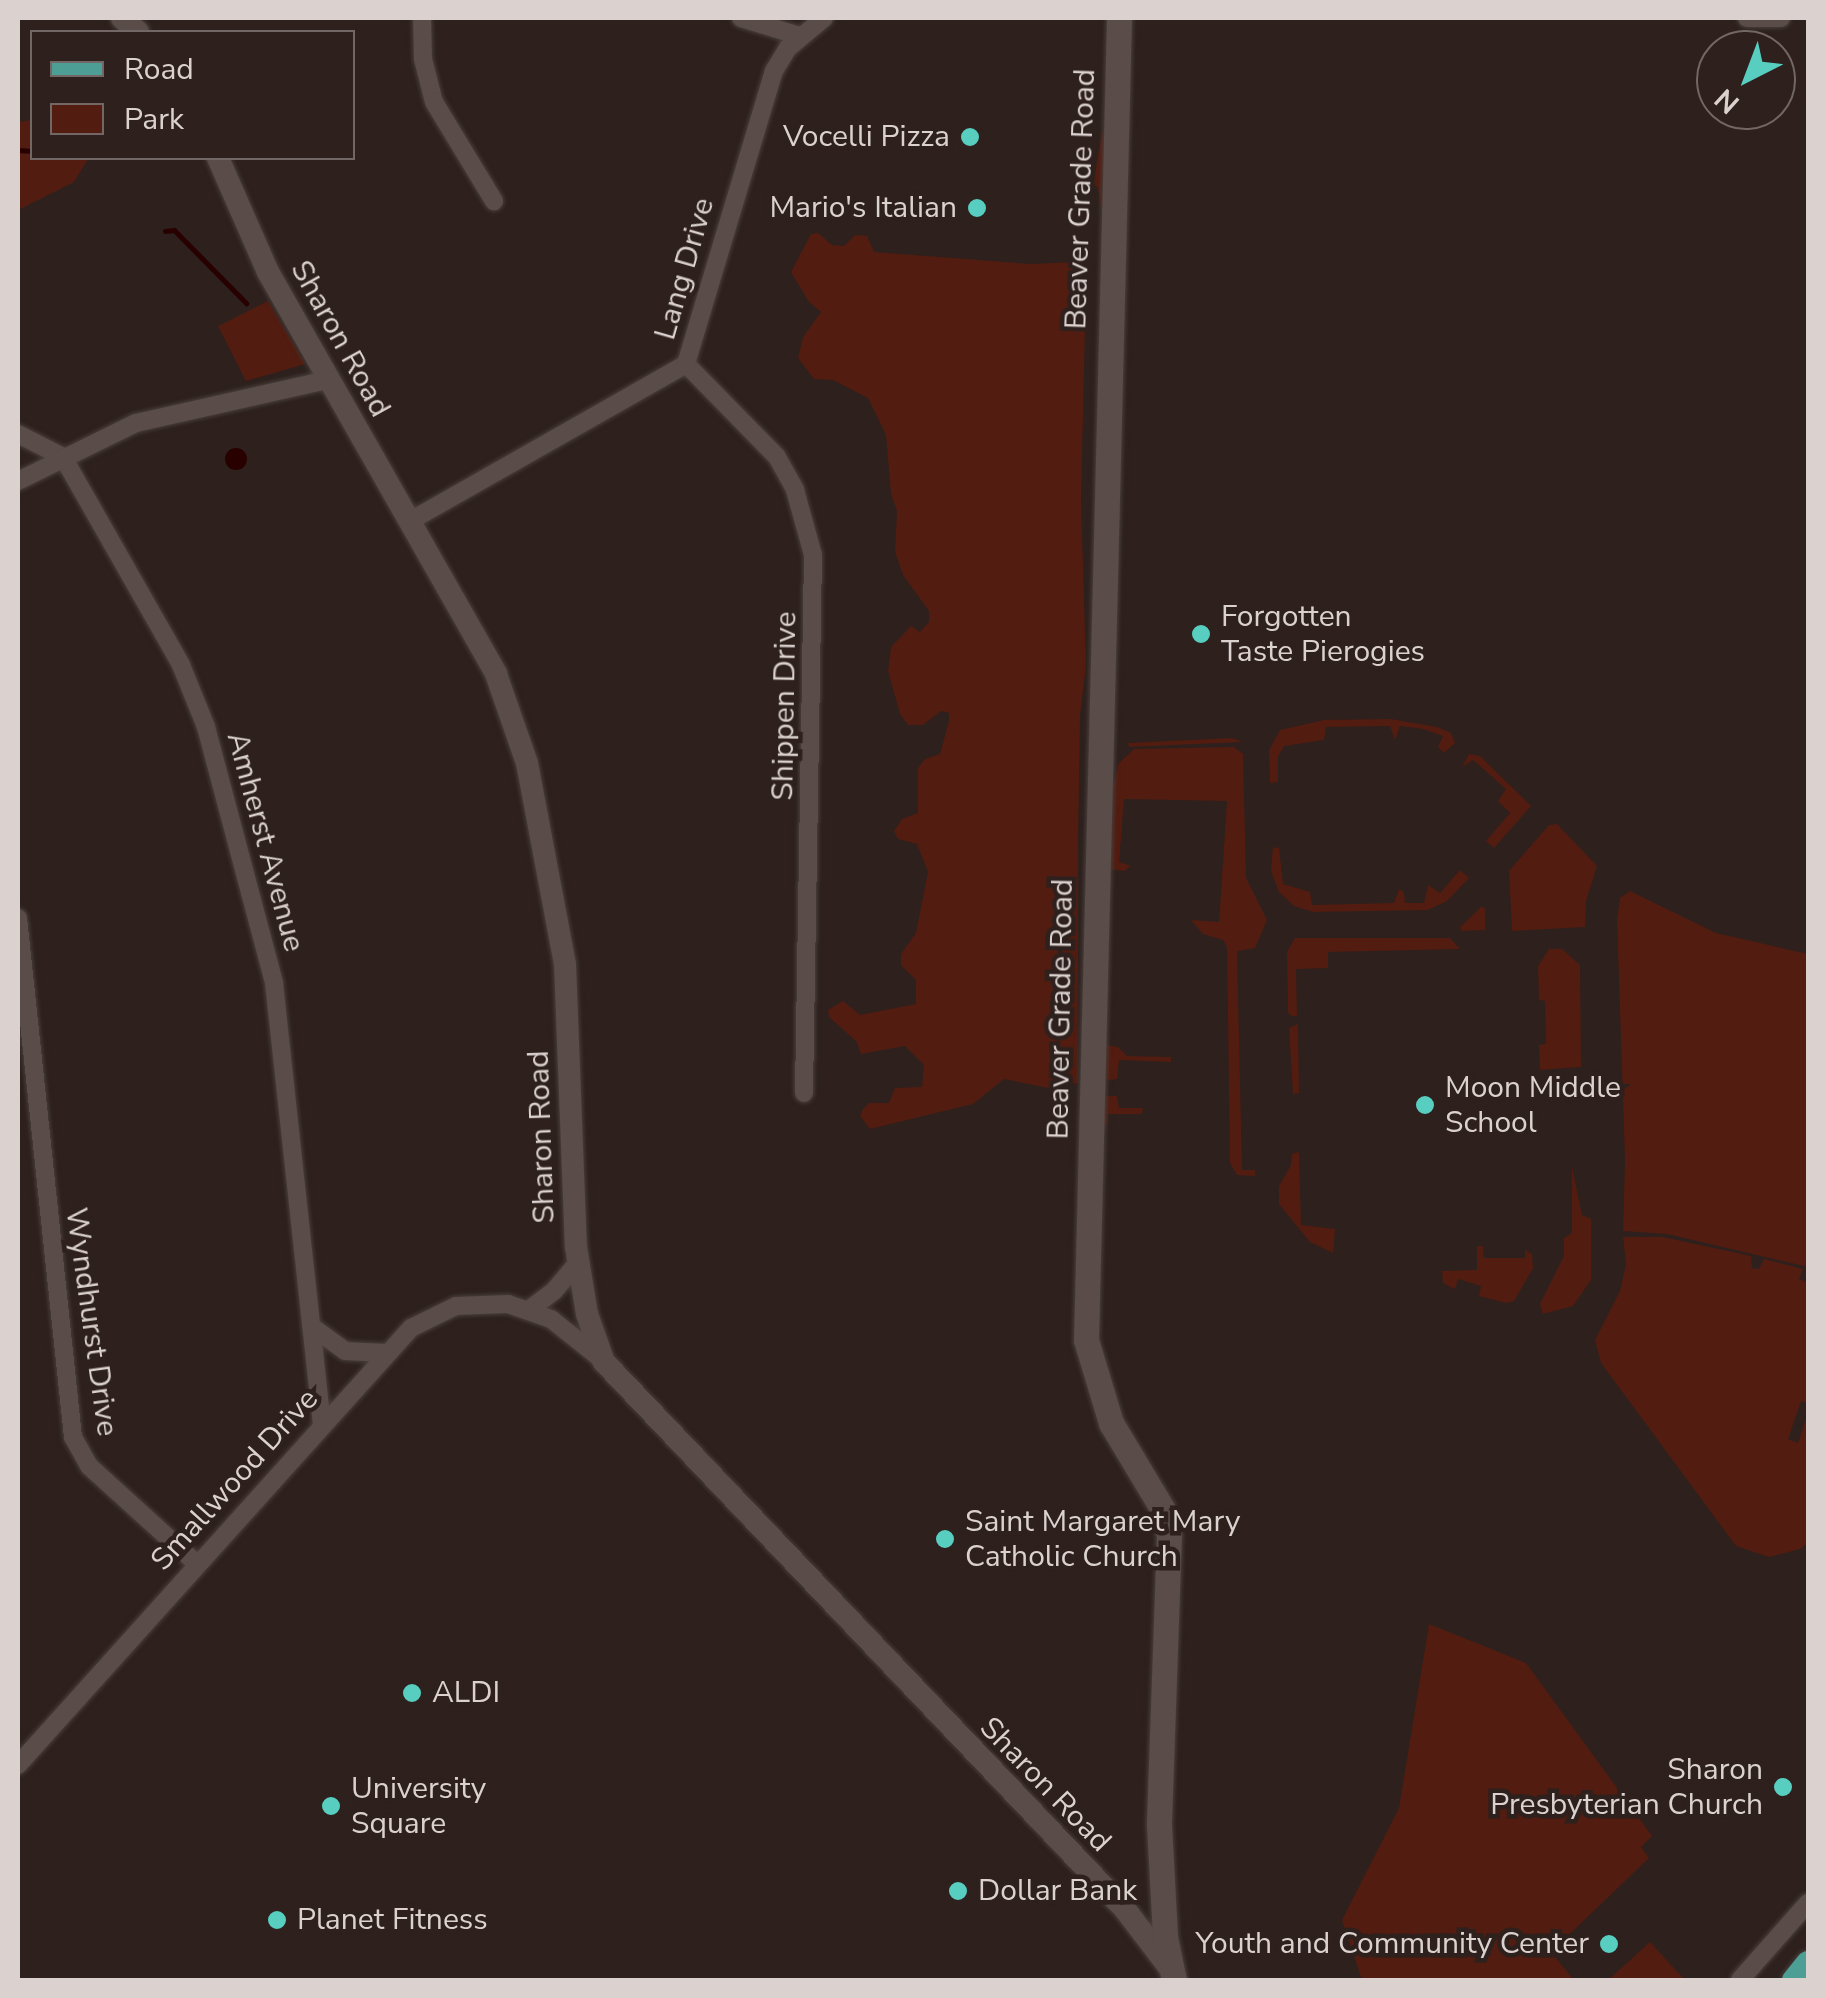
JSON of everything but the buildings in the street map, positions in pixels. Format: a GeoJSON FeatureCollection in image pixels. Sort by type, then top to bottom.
{"type":"FeatureCollection","features":[{"type":"Feature","properties":{"kind":"main road","name":"Beaver Grade Road"},"geometry":{"type":"LineString","coordinates":[[1119,18],[1086,1340],[1111,1423],[1164,1510],[1169,1535],[1159,1825],[1172,1974]]}},
{"type":"Feature","properties":{"kind":"main road"},"geometry":{"type":"LineString","coordinates":[[1794,1980],[1808,1964]]}},
{"type":"Feature","properties":{"kind":"street"},"geometry":{"type":"LineString","coordinates":[[422,18],[423,59],[434,102],[494,201]]}},
{"type":"Feature","properties":{"kind":"street"},"geometry":{"type":"LineString","coordinates":[[740,18],[800,36]]}},
{"type":"Feature","properties":{"kind":"street","name":"Lang Drive"},"geometry":{"type":"LineString","coordinates":[[410,521],[686,364],[765,95],[780,60],[800,36],[824,18]]}},
{"type":"Feature","properties":{"kind":"street"},"geometry":{"type":"LineString","coordinates":[[1747,18],[1782,18]]}},
{"type":"Feature","properties":{"kind":"street","name":"Sharon Road"},"geometry":{"type":"LineString","coordinates":[[219,160],[268,272],[326,380],[496,674],[527,763],[565,964],[578,1262],[587,1314],[604,1362],[1124,1908],[1172,1974]]}},
{"type":"Feature","properties":{"kind":"street","name":"Shippen Drive"},"geometry":{"type":"LineString","coordinates":[[686,364],[763,442],[788,474],[813,555],[804,1093]]}},
{"type":"Feature","properties":{"kind":"street"},"geometry":{"type":"LineString","coordinates":[[18,482],[63,456],[136,423],[326,380]]}},
{"type":"Feature","properties":{"kind":"street"},"geometry":{"type":"LineString","coordinates":[[18,434],[63,456]]}},
{"type":"Feature","properties":{"kind":"street","name":"Amherst Avenue"},"geometry":{"type":"LineString","coordinates":[[63,456],[181,664],[206,728],[272,972],[322,1424]]}},
{"type":"Feature","properties":{"kind":"street","name":"Wyndhurst Drive"},"geometry":{"type":"LineString","coordinates":[[18,918],[73,1437],[89,1466],[197,1564]]}},
{"type":"Feature","properties":{"kind":"street"},"geometry":{"type":"LineString","coordinates":[[530,1309],[548,1297],[578,1262]]}},
{"type":"Feature","properties":{"kind":"street","name":"Smallwood Drive"},"geometry":{"type":"LineString","coordinates":[[21,1753],[411,1328],[456,1306],[495,1302],[530,1309],[564,1328],[604,1362]]}},
{"type":"Feature","properties":{"kind":"street"},"geometry":{"type":"LineString","coordinates":[[312,1326],[346,1351],[386,1353]]}},
{"type":"Feature","properties":{"kind":"street"},"geometry":{"type":"LineString","coordinates":[[1740,1980],[1808,1903]]}},
{"type":"Feature","properties":{"kind":"green space"},"geometry":{"type":"Polygon","coordinates":[[[30,120],[30,160],[87,160],[74,182],[18,210],[18,122],[30,120]]]}},
{"type":"Feature","properties":{"kind":"green space"},"geometry":{"type":"Polygon","coordinates":[[[1102,132],[1105,134],[1101,211],[1098,187],[1093,185],[1102,132]]]}},
{"type":"Feature","properties":{"kind":"green space"},"geometry":{"type":"Polygon","coordinates":[[[818,233],[832,245],[844,246],[855,235],[867,236],[874,252],[1030,264],[1077,262],[1086,281],[1081,500],[1086,666],[1080,715],[1078,1083],[1048,1088],[1004,1079],[973,1104],[870,1129],[860,1116],[863,1109],[869,1103],[889,1103],[895,1088],[922,1087],[924,1065],[905,1046],[861,1054],[857,1042],[829,1017],[828,1010],[843,1001],[860,1015],[916,1004],[916,980],[901,965],[901,954],[916,933],[928,872],[917,844],[898,839],[894,831],[902,819],[918,813],[918,768],[925,759],[940,754],[949,713],[941,711],[923,725],[908,725],[900,714],[888,671],[891,647],[911,626],[920,632],[929,622],[929,611],[903,575],[895,552],[897,511],[891,494],[886,435],[868,398],[833,380],[814,379],[798,358],[803,337],[821,312],[809,302],[791,272],[811,234],[818,233]]]}},
{"type":"Feature","properties":{"kind":"green space"},"geometry":{"type":"Polygon","coordinates":[[[268,301],[305,364],[246,381],[218,326],[268,301]]]}},
{"type":"Feature","properties":{"kind":"green space"},"geometry":{"type":"Polygon","coordinates":[[[1391,719],[1437,727],[1451,733],[1455,743],[1444,753],[1438,747],[1443,736],[1423,729],[1400,726],[1395,740],[1390,726],[1326,727],[1324,740],[1284,746],[1278,757],[1278,782],[1270,783],[1269,750],[1280,730],[1324,720],[1391,719]]]}},
{"type":"Feature","properties":{"kind":"green space"},"geometry":{"type":"Polygon","coordinates":[[[1232,738],[1243,742],[1129,747],[1128,743],[1232,738]]]}},
{"type":"Feature","properties":{"kind":"green space"},"geometry":{"type":"Polygon","coordinates":[[[1234,747],[1243,754],[1246,878],[1267,920],[1255,948],[1237,951],[1242,1170],[1255,1170],[1255,1176],[1237,1175],[1230,1163],[1227,947],[1223,940],[1203,934],[1191,920],[1219,922],[1227,801],[1124,799],[1119,862],[1131,866],[1124,871],[1108,869],[1110,762],[1114,784],[1118,764],[1134,749],[1234,747]]]}},
{"type":"Feature","properties":{"kind":"green space"},"geometry":{"type":"Polygon","coordinates":[[[1469,754],[1480,756],[1531,806],[1494,848],[1486,841],[1510,813],[1498,801],[1506,789],[1473,760],[1462,767],[1469,754]]]}},
{"type":"Feature","properties":{"kind":"green space"},"geometry":{"type":"Polygon","coordinates":[[[1557,824],[1597,866],[1586,901],[1585,927],[1512,931],[1509,871],[1549,825],[1557,824]]]}},
{"type":"Feature","properties":{"kind":"green space"},"geometry":{"type":"Polygon","coordinates":[[[1273,847],[1279,848],[1283,884],[1310,892],[1312,905],[1394,903],[1399,889],[1404,892],[1405,903],[1424,903],[1428,885],[1440,893],[1460,870],[1469,878],[1447,901],[1428,910],[1313,912],[1294,906],[1279,892],[1271,871],[1273,847]]]}},
{"type":"Feature","properties":{"kind":"green space"},"geometry":{"type":"Polygon","coordinates":[[[1630,891],[1716,933],[1808,954],[1808,1267],[1667,1234],[1623,1231],[1625,1160],[1617,919],[1620,898],[1630,891]]]}},
{"type":"Feature","properties":{"kind":"green space"},"geometry":{"type":"Polygon","coordinates":[[[1481,907],[1485,908],[1485,930],[1461,931],[1460,927],[1481,907]]]}},
{"type":"Feature","properties":{"kind":"green space"},"geometry":{"type":"Polygon","coordinates":[[[1295,938],[1450,938],[1460,949],[1328,952],[1328,968],[1296,969],[1297,1016],[1292,1016],[1288,1013],[1287,952],[1295,938]]]}},
{"type":"Feature","properties":{"kind":"green space"},"geometry":{"type":"Polygon","coordinates":[[[1549,949],[1562,949],[1580,965],[1581,1067],[1540,1070],[1539,1045],[1546,1044],[1545,1001],[1539,1000],[1538,966],[1549,949]]]}},
{"type":"Feature","properties":{"kind":"green space"},"geometry":{"type":"Polygon","coordinates":[[[1298,1024],[1299,1093],[1293,1094],[1289,1028],[1298,1024]]]}},
{"type":"Feature","properties":{"kind":"green space"},"geometry":{"type":"Polygon","coordinates":[[[1106,1045],[1118,1047],[1127,1056],[1171,1057],[1171,1062],[1119,1060],[1117,1079],[1105,1079],[1106,1045]]]}},
{"type":"Feature","properties":{"kind":"green space"},"geometry":{"type":"Polygon","coordinates":[[[1105,1096],[1117,1096],[1119,1108],[1143,1108],[1142,1114],[1108,1114],[1107,1125],[1101,1126],[1105,1096]]]}},
{"type":"Feature","properties":{"kind":"green space"},"geometry":{"type":"Polygon","coordinates":[[[1299,1152],[1301,1225],[1335,1229],[1333,1253],[1310,1242],[1279,1204],[1279,1186],[1291,1165],[1292,1154],[1299,1152]]]}},
{"type":"Feature","properties":{"kind":"green space"},"geometry":{"type":"Polygon","coordinates":[[[1572,1167],[1582,1215],[1591,1219],[1591,1280],[1573,1306],[1543,1314],[1540,1304],[1564,1256],[1564,1238],[1572,1233],[1572,1167]]]}},
{"type":"Feature","properties":{"kind":"green space"},"geometry":{"type":"Polygon","coordinates":[[[1623,1237],[1663,1237],[1751,1256],[1752,1268],[1759,1269],[1764,1259],[1803,1269],[1799,1279],[1808,1283],[1808,1403],[1801,1401],[1788,1439],[1798,1443],[1808,1413],[1808,1543],[1800,1549],[1769,1557],[1736,1546],[1601,1363],[1595,1340],[1620,1291],[1626,1264],[1623,1237]]]}},
{"type":"Feature","properties":{"kind":"green space"},"geometry":{"type":"Polygon","coordinates":[[[1477,1246],[1483,1246],[1484,1258],[1525,1258],[1525,1250],[1532,1254],[1533,1268],[1514,1301],[1506,1303],[1479,1296],[1481,1286],[1458,1279],[1455,1289],[1443,1283],[1442,1271],[1477,1270],[1477,1246]]]}},
{"type":"Feature","properties":{"kind":"green space"},"geometry":{"type":"Polygon","coordinates":[[[1429,1624],[1526,1663],[1652,1836],[1641,1847],[1649,1858],[1551,1952],[1574,1980],[1362,1980],[1342,1920],[1399,1808],[1429,1624]]]}},
{"type":"Feature","properties":{"kind":"green space"},"geometry":{"type":"Polygon","coordinates":[[[1650,1942],[1685,1980],[1608,1980],[1650,1942]]]}},
{"type":"Feature","properties":{"kind":"shaded area"},"geometry":{"type":"Polygon","coordinates":[[[236,448],[244,451],[244,467],[236,470],[228,467],[225,459],[228,451],[236,448]]]}},
{"type":"Feature","properties":{"kind":"waterway"},"geometry":{"type":"LineString","coordinates":[[18,150],[30,151]]}},
{"type":"Feature","properties":{"kind":"waterway"},"geometry":{"type":"LineString","coordinates":[[165,231],[174,230],[246,303]]}},
{"type":"Feature","properties":{"kind":"place","name":"Vocelli Pizza"},"geometry":{"type":"Point","coordinates":[970,137]}},
{"type":"Feature","properties":{"kind":"place","name":"Mario's Italian"},"geometry":{"type":"Point","coordinates":[977,208]}},
{"type":"Feature","properties":{"kind":"place","name":"Forgotten Taste Pierogies"},"geometry":{"type":"Point","coordinates":[1201,634]}},
{"type":"Feature","properties":{"kind":"place","name":"Moon Middle School"},"geometry":{"type":"Point","coordinates":[1425,1105]}},
{"type":"Feature","properties":{"kind":"place","name":"Saint Margaret Mary Catholic Church"},"geometry":{"type":"Point","coordinates":[945,1539]}},
{"type":"Feature","properties":{"kind":"place","name":"ALDI"},"geometry":{"type":"Point","coordinates":[412,1693]}},
{"type":"Feature","properties":{"kind":"place","name":"Sharon Presbyterian Church"},"geometry":{"type":"Point","coordinates":[1783,1787]}},
{"type":"Feature","properties":{"kind":"place","name":"University Square"},"geometry":{"type":"Point","coordinates":[331,1806]}},
{"type":"Feature","properties":{"kind":"place","name":"Dollar Bank"},"geometry":{"type":"Point","coordinates":[958,1891]}},
{"type":"Feature","properties":{"kind":"place","name":"Planet Fitness"},"geometry":{"type":"Point","coordinates":[277,1920]}},
{"type":"Feature","properties":{"kind":"place","name":"Youth and Community Center"},"geometry":{"type":"Point","coordinates":[1609,1944]}}]}
